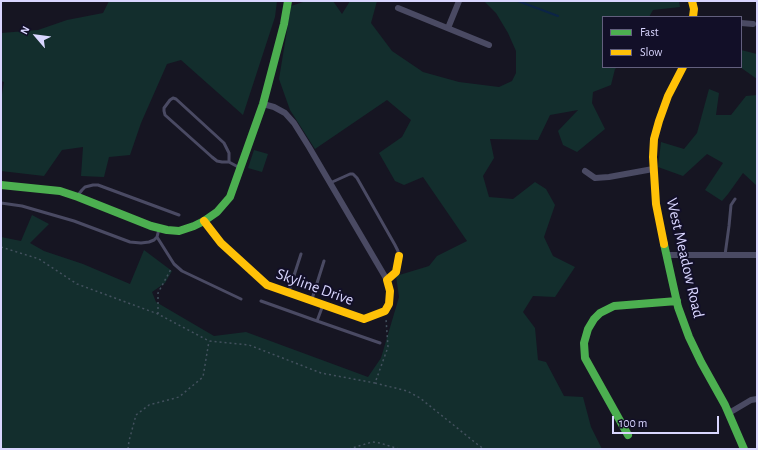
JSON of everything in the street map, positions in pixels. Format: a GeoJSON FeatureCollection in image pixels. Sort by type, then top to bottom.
{"type":"FeatureCollection","features":[{"type":"Feature","properties":{"kind":"street"},"geometry":{"type":"LineString","coordinates":[[1,185],[60,191],[151,226],[158,232],[167,230],[179,231],[204,221],[217,212],[230,197],[262,104],[284,24],[288,1]]}},
{"type":"Feature","properties":{"kind":"street"},"geometry":{"type":"LineString","coordinates":[[448,28],[459,1]]}},
{"type":"Feature","properties":{"kind":"street"},"geometry":{"type":"LineString","coordinates":[[692,1],[694,16]]}},
{"type":"Feature","properties":{"kind":"street"},"geometry":{"type":"LineString","coordinates":[[398,8],[489,45]]}},
{"type":"Feature","properties":{"kind":"street"},"geometry":{"type":"LineString","coordinates":[[742,23],[753,24]]}},
{"type":"Feature","properties":{"kind":"street","name":"West Meadow Road"},"geometry":{"type":"LineString","coordinates":[[682,68],[658,120],[654,139],[653,169],[656,204],[677,301],[689,336],[701,362],[729,413],[744,449]]}},
{"type":"Feature","properties":{"kind":"street"},"geometry":{"type":"LineString","coordinates":[[262,104],[274,107],[285,113],[294,123],[330,183],[387,280],[390,291],[389,304],[385,312]]}},
{"type":"Feature","properties":{"kind":"street"},"geometry":{"type":"LineString","coordinates":[[585,171],[595,178],[653,169]]}},
{"type":"Feature","properties":{"kind":"street","name":"Skyline Drive"},"geometry":{"type":"LineString","coordinates":[[204,221],[221,243],[267,285],[364,319],[385,312]]}},
{"type":"Feature","properties":{"kind":"street"},"geometry":{"type":"LineString","coordinates":[[667,255],[757,254]]}},
{"type":"Feature","properties":{"kind":"street"},"geometry":{"type":"LineString","coordinates":[[387,280],[396,272],[399,256]]}},
{"type":"Feature","properties":{"kind":"street"},"geometry":{"type":"LineString","coordinates":[[628,435],[585,358],[584,343],[588,329],[600,313],[614,306],[677,301]]}},
{"type":"Feature","properties":{"kind":"street"},"geometry":{"type":"LineString","coordinates":[[729,413],[751,400],[757,399]]}},
{"type":"Feature","properties":{"kind":"lane"},"geometry":{"type":"LineString","coordinates":[[229,162],[229,153],[224,143],[176,99],[173,98],[170,100],[164,108],[165,115],[217,161],[229,162],[240,168]]}},
{"type":"Feature","properties":{"kind":"lane"},"geometry":{"type":"LineString","coordinates":[[330,183],[350,174],[353,174],[357,178],[395,245],[399,256]]}},
{"type":"Feature","properties":{"kind":"lane"},"geometry":{"type":"LineString","coordinates":[[78,197],[82,190],[89,186],[98,185],[179,215]]}},
{"type":"Feature","properties":{"kind":"lane"},"geometry":{"type":"LineString","coordinates":[[724,255],[731,205],[735,200]]}},
{"type":"Feature","properties":{"kind":"lane"},"geometry":{"type":"LineString","coordinates":[[1,203],[22,206],[74,221],[130,242],[140,243],[154,240],[158,232]]}},
{"type":"Feature","properties":{"kind":"lane"},"geometry":{"type":"LineString","coordinates":[[158,232],[174,264],[182,271],[241,299]]}},
{"type":"Feature","properties":{"kind":"lane"},"geometry":{"type":"LineString","coordinates":[[288,292],[301,254]]}},
{"type":"Feature","properties":{"kind":"lane"},"geometry":{"type":"LineString","coordinates":[[311,301],[324,261]]}},
{"type":"Feature","properties":{"kind":"lane"},"geometry":{"type":"LineString","coordinates":[[262,301],[380,343]]}},
{"type":"Feature","properties":{"kind":"lane"},"geometry":{"type":"LineString","coordinates":[[317,321],[323,304]]}},
{"type":"Feature","properties":{"kind":"path"},"geometry":{"type":"LineString","coordinates":[[1,247],[39,259],[77,284],[158,314],[209,341],[250,345],[321,374],[375,383],[407,391],[420,398],[484,449]]}},
{"type":"Feature","properties":{"kind":"path"},"geometry":{"type":"LineString","coordinates":[[158,314],[158,293],[174,264]]}},
{"type":"Feature","properties":{"kind":"path"},"geometry":{"type":"LineString","coordinates":[[375,383],[388,346],[385,312]]}},
{"type":"Feature","properties":{"kind":"path"},"geometry":{"type":"LineString","coordinates":[[128,449],[136,415],[149,405],[179,396],[202,377],[209,341]]}},
{"type":"Feature","properties":{"kind":"path"},"geometry":{"type":"LineString","coordinates":[[349,449],[372,442],[399,449]]}},
{"type":"Feature","properties":{"kind":"green space"},"geometry":{"type":"Polygon","coordinates":[[[109,1],[277,1],[275,17],[243,115],[181,60],[167,64],[141,123],[130,155],[109,157],[104,177],[81,176],[83,147],[62,150],[44,176],[1,171],[1,100],[4,82],[1,81],[1,33],[38,30],[67,20],[103,13],[109,1]]]}},
{"type":"Feature","properties":{"kind":"green space"},"geometry":{"type":"Polygon","coordinates":[[[306,1],[333,1],[342,14],[350,1],[377,1],[371,23],[392,51],[423,72],[459,82],[499,87],[512,81],[516,73],[516,51],[508,33],[496,13],[484,1],[679,1],[680,7],[653,10],[650,16],[602,16],[602,68],[616,68],[611,85],[593,92],[592,103],[605,129],[577,152],[563,145],[558,131],[578,110],[550,115],[538,140],[490,139],[494,158],[483,176],[489,197],[513,199],[535,182],[546,189],[555,205],[544,237],[553,256],[575,267],[555,297],[533,296],[523,312],[535,328],[538,360],[546,362],[564,396],[583,397],[591,427],[602,449],[1,449],[1,237],[21,241],[32,215],[49,224],[30,243],[44,251],[83,264],[130,284],[144,250],[172,271],[165,283],[152,292],[156,302],[214,336],[246,332],[368,377],[381,358],[399,297],[396,276],[429,266],[437,256],[467,241],[423,177],[404,185],[395,181],[379,153],[402,137],[411,120],[387,100],[315,149],[290,110],[279,79],[291,6],[306,1]]]}},
{"type":"Feature","properties":{"kind":"green space"},"geometry":{"type":"Polygon","coordinates":[[[742,50],[757,54],[757,79],[741,68],[742,50]]]}},
{"type":"Feature","properties":{"kind":"green space"},"geometry":{"type":"Polygon","coordinates":[[[709,89],[719,93],[716,115],[731,115],[746,96],[757,95],[757,186],[743,173],[722,201],[705,190],[723,163],[707,154],[683,176],[658,167],[661,142],[684,149],[697,133],[709,89]]]}},
{"type":"Feature","properties":{"kind":"green space"},"geometry":{"type":"Polygon","coordinates":[[[254,150],[268,154],[262,172],[248,168],[254,150]]]}},
{"type":"Feature","properties":{"kind":"waterway"},"geometry":{"type":"LineString","coordinates":[[518,1],[558,16]]}},
{"type":"Feature","properties":{"kind":"traffic: fast"},"geometry":{"type":"LineString","coordinates":[[1,185],[60,191],[151,226],[167,230],[179,231],[204,221],[217,212],[230,197],[263,104],[284,24],[288,1]]}},
{"type":"Feature","properties":{"kind":"traffic: fast"},"geometry":{"type":"LineString","coordinates":[[664,244],[678,307],[689,337],[725,405],[744,449]]}},
{"type":"Feature","properties":{"kind":"traffic: fast"},"geometry":{"type":"LineString","coordinates":[[628,435],[585,358],[584,343],[588,329],[600,313],[614,306],[677,301]]}},
{"type":"Feature","properties":{"kind":"traffic: slow"},"geometry":{"type":"LineString","coordinates":[[692,1],[694,9],[693,16]]}},
{"type":"Feature","properties":{"kind":"traffic: slow"},"geometry":{"type":"LineString","coordinates":[[664,244],[656,204],[653,157],[654,139],[668,96],[682,68]]}},
{"type":"Feature","properties":{"kind":"traffic: slow"},"geometry":{"type":"LineString","coordinates":[[204,221],[221,243],[267,285],[364,319],[385,311],[389,304],[390,291],[387,280],[396,272],[399,256]]}}]}
